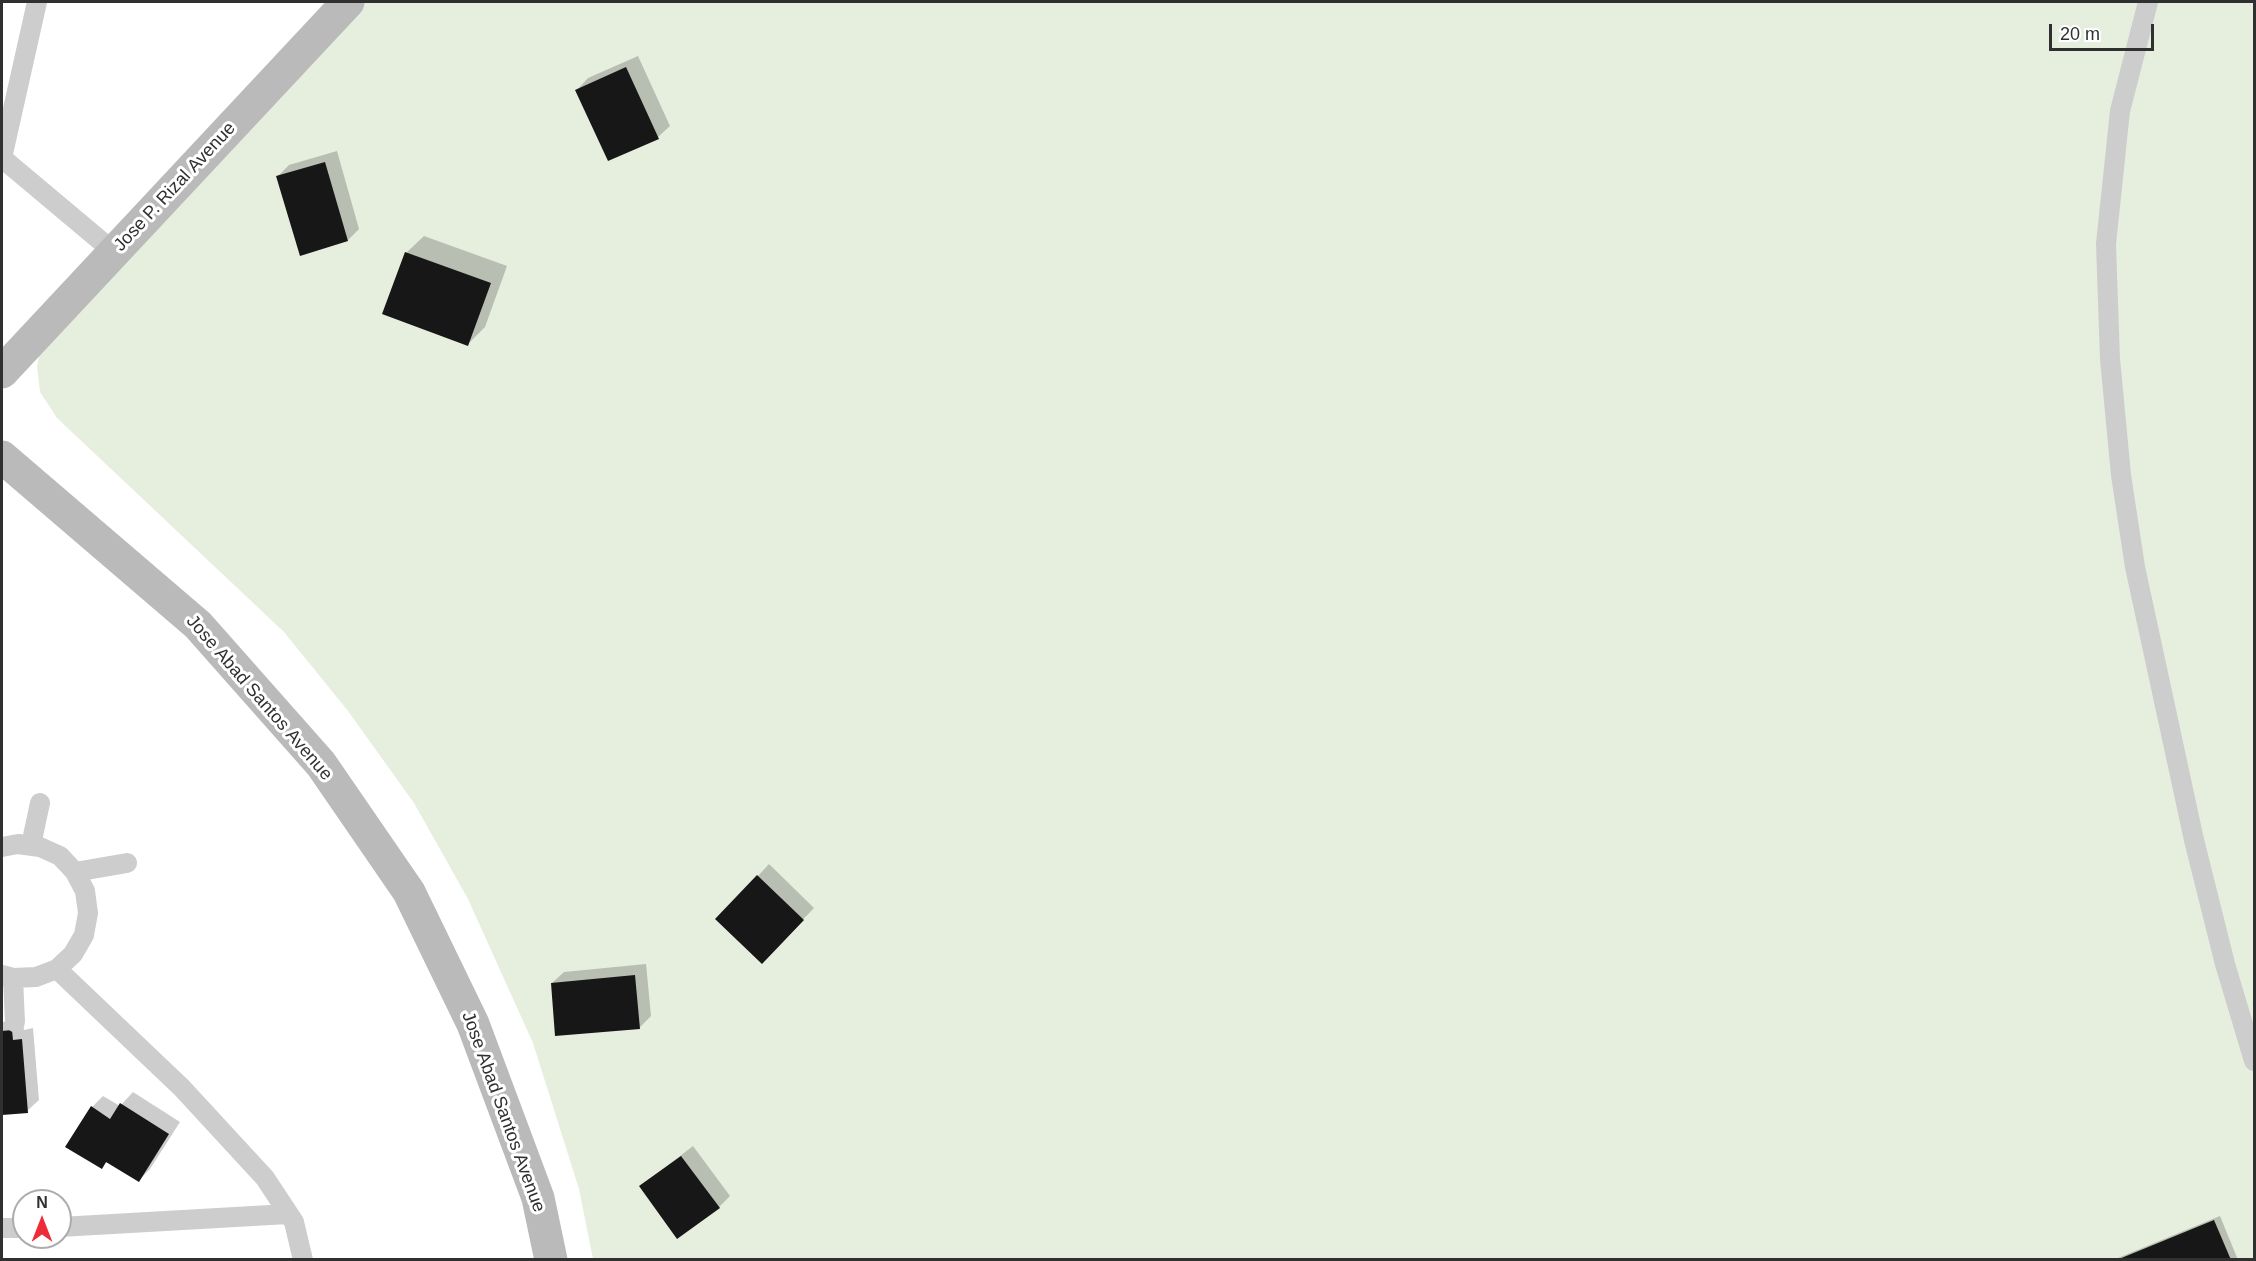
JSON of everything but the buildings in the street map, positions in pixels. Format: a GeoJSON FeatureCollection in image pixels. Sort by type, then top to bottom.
{"type":"FeatureCollection","features":[{"type":"Feature","properties":{"kind":"main road","name":"Jose P. Rizal Avenue"},"geometry":{"type":"LineString","coordinates":[[2,372],[348,2]]}},
{"type":"Feature","properties":{"kind":"main road","name":"Jose Abad Santos Avenue"},"geometry":{"type":"LineString","coordinates":[[2,457],[198,625],[321,764],[409,892],[477,1035],[538,1198],[551,1260]]}},
{"type":"Feature","properties":{"kind":"lane"},"geometry":{"type":"LineString","coordinates":[[37,2],[2,158],[114,252]]}},
{"type":"Feature","properties":{"kind":"lane"},"geometry":{"type":"LineString","coordinates":[[2148,2],[2120,111],[2106,244],[2110,359],[2120,464],[2135,567],[2192,828],[2224,964],[2254,1061]]}},
{"type":"Feature","properties":{"kind":"lane"},"geometry":{"type":"LineString","coordinates":[[31,845],[40,803]]}},
{"type":"Feature","properties":{"kind":"lane"},"geometry":{"type":"LineString","coordinates":[[2,847],[31,845],[60,856],[75,872],[86,891],[88,913],[84,935],[73,954],[57,969],[36,977],[7,976],[15,1022]]}},
{"type":"Feature","properties":{"kind":"lane"},"geometry":{"type":"LineString","coordinates":[[75,872],[128,863]]}},
{"type":"Feature","properties":{"kind":"lane"},"geometry":{"type":"LineString","coordinates":[[57,969],[182,1088],[265,1178],[294,1222],[303,1260]]}},
{"type":"Feature","properties":{"kind":"lane"},"geometry":{"type":"LineString","coordinates":[[72,1226],[288,1214]]}},
{"type":"Feature","properties":{"kind":"green space"},"geometry":{"type":"Polygon","coordinates":[[[355,2],[2254,2],[2254,1259],[593,1259],[579,1189],[533,1043],[468,899],[414,803],[348,711],[284,632],[57,418],[40,392],[37,366],[41,348],[355,2]]]}}]}
